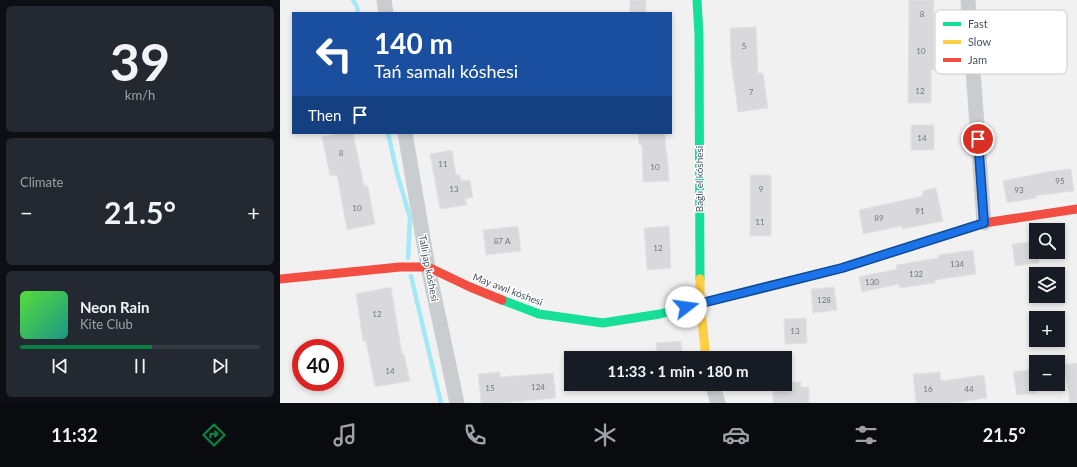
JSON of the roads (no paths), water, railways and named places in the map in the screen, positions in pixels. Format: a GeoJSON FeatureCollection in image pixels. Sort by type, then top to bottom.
{"type":"FeatureCollection","features":[{"type":"Feature","properties":{"kind":"street"},"geometry":{"type":"LineString","coordinates":[[384,0],[386,12]]}},
{"type":"Feature","properties":{"kind":"street","name":"Baǵlı el kóshesi"},"geometry":{"type":"LineString","coordinates":[[697,0],[699,35],[700,303],[705,351]]}},
{"type":"Feature","properties":{"kind":"street"},"geometry":{"type":"LineString","coordinates":[[968,0],[969,10]]}},
{"type":"Feature","properties":{"kind":"street"},"geometry":{"type":"LineString","coordinates":[[973,74],[984,223]]}},
{"type":"Feature","properties":{"kind":"street","name":"Tallı jap kóshesi"},"geometry":{"type":"LineString","coordinates":[[405,134],[428,267],[458,403]]}},
{"type":"Feature","properties":{"kind":"street","name":"May awıl kóshesi"},"geometry":{"type":"LineString","coordinates":[[280,279],[400,267],[428,267],[470,287],[539,314],[603,322],[660,314],[842,268],[984,223],[1077,209]]}},
{"type":"Feature","properties":{"kind":"street"},"geometry":{"type":"LineString","coordinates":[[714,391],[718,403]]}},
{"type":"Feature","properties":{"kind":"waterway"},"geometry":{"type":"LineString","coordinates":[[353,0],[358,12]]}},
{"type":"Feature","properties":{"kind":"waterway"},"geometry":{"type":"LineString","coordinates":[[388,134],[397,173],[410,218],[408,258]]}},
{"type":"Feature","properties":{"kind":"waterway"},"geometry":{"type":"LineString","coordinates":[[411,276],[441,403]]}}]}
